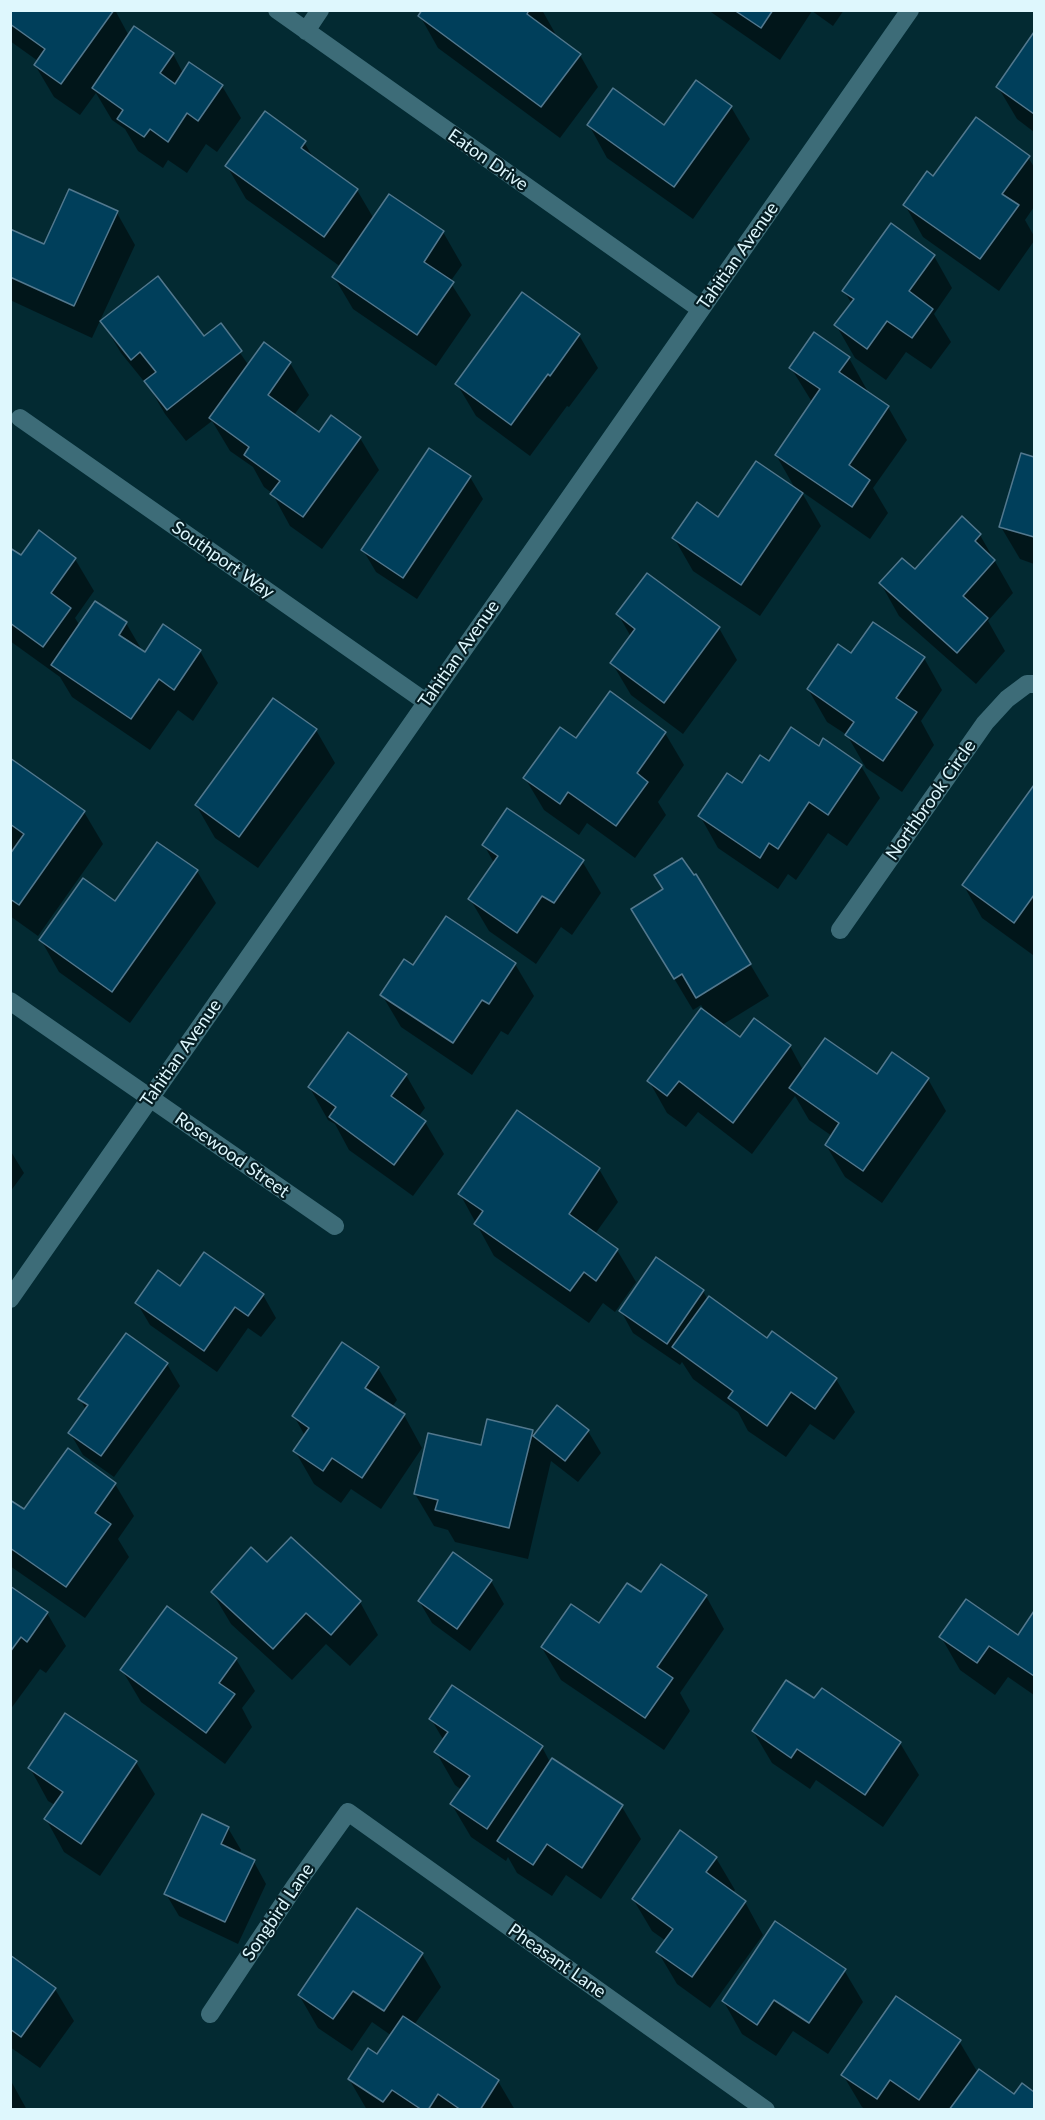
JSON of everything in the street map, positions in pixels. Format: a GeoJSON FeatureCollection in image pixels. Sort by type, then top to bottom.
{"type":"FeatureCollection","features":[{"type":"Feature","properties":{"kind":"street","name":"Eaton Drive"},"geometry":{"type":"LineString","coordinates":[[277,10],[700,309]]}},
{"type":"Feature","properties":{"kind":"street"},"geometry":{"type":"LineString","coordinates":[[306,31],[320,10]]}},
{"type":"Feature","properties":{"kind":"street","name":"Tahitian Avenue"},"geometry":{"type":"LineString","coordinates":[[10,1299],[910,10]]}},
{"type":"Feature","properties":{"kind":"street","name":"Southport Way"},"geometry":{"type":"LineString","coordinates":[[20,418],[426,702]]}},
{"type":"Feature","properties":{"kind":"street","name":"Northbrook Circle"},"geometry":{"type":"LineString","coordinates":[[840,930],[985,723],[1007,699],[1027,684],[1035,684]]}},
{"type":"Feature","properties":{"kind":"street","name":"Rosewood Street"},"geometry":{"type":"LineString","coordinates":[[10,1001],[335,1226]]}},
{"type":"Feature","properties":{"kind":"street","name":"Songbird Lane"},"geometry":{"type":"LineString","coordinates":[[210,2014],[295,1886],[348,1812]]}},
{"type":"Feature","properties":{"kind":"street","name":"Pheasant Lane"},"geometry":{"type":"LineString","coordinates":[[348,1812],[766,2109]]}},
{"type":"Feature","properties":{"kind":"building"},"geometry":{"type":"Polygon","coordinates":[[[10,10],[114,10],[61,84],[34,65],[45,49],[10,24],[10,10]]]}},
{"type":"Feature","properties":{"kind":"building"},"geometry":{"type":"Polygon","coordinates":[[[422,10],[529,10],[527,14],[581,54],[541,107],[418,16],[422,10]]]}},
{"type":"Feature","properties":{"kind":"building"},"geometry":{"type":"Polygon","coordinates":[[[734,10],[773,10],[761,28],[734,10]]]}},
{"type":"Feature","properties":{"kind":"building"},"geometry":{"type":"Polygon","coordinates":[[[134,26],[174,53],[160,73],[175,84],[189,62],[223,85],[198,121],[187,113],[168,142],[150,129],[144,137],[117,119],[123,110],[92,88],[134,26]]]}},
{"type":"Feature","properties":{"kind":"building"},"geometry":{"type":"Polygon","coordinates":[[[1034,32],[1034,114],[996,87],[1034,32]]]}},
{"type":"Feature","properties":{"kind":"building"},"geometry":{"type":"Polygon","coordinates":[[[696,80],[732,106],[674,187],[587,125],[613,88],[664,125],[696,80]]]}},
{"type":"Feature","properties":{"kind":"building"},"geometry":{"type":"Polygon","coordinates":[[[265,111],[306,141],[301,148],[358,189],[324,237],[225,166],[265,111]]]}},
{"type":"Feature","properties":{"kind":"building"},"geometry":{"type":"Polygon","coordinates":[[[976,117],[1030,156],[1002,194],[1019,205],[980,259],[903,205],[927,171],[933,176],[976,117]]]}},
{"type":"Feature","properties":{"kind":"building"},"geometry":{"type":"Polygon","coordinates":[[[69,189],[118,211],[74,306],[10,277],[10,229],[44,244],[69,189]]]}},
{"type":"Feature","properties":{"kind":"building"},"geometry":{"type":"Polygon","coordinates":[[[389,194],[444,231],[424,262],[454,282],[417,335],[332,277],[389,194]]]}},
{"type":"Feature","properties":{"kind":"building"},"geometry":{"type":"Polygon","coordinates":[[[891,223],[935,255],[909,291],[933,309],[912,338],[887,321],[867,349],[834,325],[854,299],[842,291],[891,223]]]}},
{"type":"Feature","properties":{"kind":"building"},"geometry":{"type":"Polygon","coordinates":[[[158,276],[204,336],[221,323],[242,351],[167,410],[144,381],[156,372],[140,352],[131,360],[100,321],[158,276]]]}},
{"type":"Feature","properties":{"kind":"building"},"geometry":{"type":"Polygon","coordinates":[[[522,292],[580,334],[511,425],[455,384],[522,292]]]}},
{"type":"Feature","properties":{"kind":"building"},"geometry":{"type":"Polygon","coordinates":[[[814,332],[850,357],[839,372],[889,406],[849,465],[870,480],[852,507],[775,455],[820,389],[789,368],[814,332]]]}},
{"type":"Feature","properties":{"kind":"building"},"geometry":{"type":"Polygon","coordinates":[[[264,342],[291,362],[268,395],[319,432],[331,415],[361,437],[303,517],[270,494],[280,481],[244,455],[249,447],[209,418],[264,342]]]}},
{"type":"Feature","properties":{"kind":"building"},"geometry":{"type":"Polygon","coordinates":[[[429,448],[471,476],[403,578],[361,550],[429,448]]]}},
{"type":"Feature","properties":{"kind":"building"},"geometry":{"type":"Polygon","coordinates":[[[1021,453],[1034,457],[1034,537],[999,527],[1021,453]]]}},
{"type":"Feature","properties":{"kind":"building"},"geometry":{"type":"Polygon","coordinates":[[[756,461],[803,493],[741,585],[672,538],[697,502],[718,517],[756,461]]]}},
{"type":"Feature","properties":{"kind":"building"},"geometry":{"type":"Polygon","coordinates":[[[962,516],[981,534],[975,541],[995,560],[963,596],[988,618],[957,653],[879,583],[902,558],[915,569],[962,516]]]}},
{"type":"Feature","properties":{"kind":"building"},"geometry":{"type":"Polygon","coordinates":[[[39,530],[76,558],[51,593],[71,608],[43,647],[10,623],[10,548],[21,555],[39,530]]]}},
{"type":"Feature","properties":{"kind":"building"},"geometry":{"type":"Polygon","coordinates":[[[647,573],[720,627],[664,703],[610,663],[635,629],[616,614],[647,573]]]}},
{"type":"Feature","properties":{"kind":"building"},"geometry":{"type":"Polygon","coordinates":[[[95,601],[127,622],[119,635],[145,652],[163,624],[201,650],[174,690],[159,679],[131,719],[51,665],[95,601]]]}},
{"type":"Feature","properties":{"kind":"building"},"geometry":{"type":"Polygon","coordinates":[[[873,622],[925,657],[896,698],[917,712],[883,761],[845,735],[854,722],[807,689],[838,644],[851,653],[873,622]]]}},
{"type":"Feature","properties":{"kind":"building"},"geometry":{"type":"Polygon","coordinates":[[[610,691],[666,732],[637,773],[648,782],[616,826],[568,792],[560,804],[523,778],[560,727],[576,738],[610,691]]]}},
{"type":"Feature","properties":{"kind":"building"},"geometry":{"type":"Polygon","coordinates":[[[273,698],[317,729],[239,837],[195,805],[273,698]]]}},
{"type":"Feature","properties":{"kind":"building"},"geometry":{"type":"Polygon","coordinates":[[[791,727],[819,746],[823,738],[862,765],[828,815],[809,802],[778,849],[769,843],[760,858],[698,816],[727,773],[742,783],[760,755],[769,761],[791,727]]]}},
{"type":"Feature","properties":{"kind":"building"},"geometry":{"type":"Polygon","coordinates":[[[10,758],[85,811],[19,905],[10,899],[10,854],[24,834],[10,824],[10,758]]]}},
{"type":"Feature","properties":{"kind":"building"},"geometry":{"type":"Polygon","coordinates":[[[1034,785],[1034,895],[1014,923],[962,885],[1034,785]]]}},
{"type":"Feature","properties":{"kind":"building"},"geometry":{"type":"Polygon","coordinates":[[[507,808],[584,860],[554,903],[542,896],[517,933],[468,899],[498,856],[482,845],[507,808]]]}},
{"type":"Feature","properties":{"kind":"building"},"geometry":{"type":"Polygon","coordinates":[[[157,842],[198,870],[112,992],[39,940],[83,878],[115,901],[157,842]]]}},
{"type":"Feature","properties":{"kind":"building"},"geometry":{"type":"Polygon","coordinates":[[[682,858],[694,875],[696,874],[751,964],[696,998],[682,974],[674,979],[631,909],[663,889],[654,875],[682,858]]]}},
{"type":"Feature","properties":{"kind":"building"},"geometry":{"type":"Polygon","coordinates":[[[446,916],[516,963],[489,1004],[482,1000],[453,1043],[380,995],[404,959],[413,965],[446,916]]]}},
{"type":"Feature","properties":{"kind":"building"},"geometry":{"type":"Polygon","coordinates":[[[701,1008],[740,1037],[754,1018],[791,1045],[733,1123],[679,1081],[667,1096],[647,1081],[701,1008]]]}},
{"type":"Feature","properties":{"kind":"building"},"geometry":{"type":"Polygon","coordinates":[[[348,1032],[407,1074],[391,1096],[426,1121],[394,1165],[329,1117],[336,1107],[308,1087],[348,1032]]]}},
{"type":"Feature","properties":{"kind":"building"},"geometry":{"type":"Polygon","coordinates":[[[825,1038],[877,1074],[892,1052],[929,1078],[863,1171],[825,1145],[839,1123],[789,1088],[825,1038]]]}},
{"type":"Feature","properties":{"kind":"building"},"geometry":{"type":"Polygon","coordinates":[[[517,1110],[600,1168],[569,1214],[618,1249],[596,1281],[584,1272],[570,1291],[474,1224],[483,1211],[458,1194],[517,1110]]]}},
{"type":"Feature","properties":{"kind":"building"},"geometry":{"type":"Polygon","coordinates":[[[204,1252],[264,1294],[248,1316],[235,1307],[204,1351],[135,1303],[158,1270],[180,1286],[204,1252]]]}},
{"type":"Feature","properties":{"kind":"building"},"geometry":{"type":"Polygon","coordinates":[[[656,1257],[704,1290],[667,1344],[619,1311],[656,1257]]]}},
{"type":"Feature","properties":{"kind":"building"},"geometry":{"type":"Polygon","coordinates":[[[709,1296],[767,1338],[772,1331],[837,1378],[815,1409],[791,1392],[767,1426],[728,1398],[733,1391],[672,1347],[709,1296]]]}},
{"type":"Feature","properties":{"kind":"building"},"geometry":{"type":"Polygon","coordinates":[[[126,1333],[168,1363],[101,1456],[68,1433],[88,1405],[78,1399],[126,1333]]]}},
{"type":"Feature","properties":{"kind":"building"},"geometry":{"type":"Polygon","coordinates":[[[342,1342],[379,1367],[365,1388],[405,1414],[362,1478],[332,1458],[323,1471],[293,1451],[309,1428],[292,1416],[342,1342]]]}},
{"type":"Feature","properties":{"kind":"building"},"geometry":{"type":"Polygon","coordinates":[[[557,1405],[589,1430],[565,1461],[533,1436],[557,1405]]]}},
{"type":"Feature","properties":{"kind":"building"},"geometry":{"type":"Polygon","coordinates":[[[487,1419],[533,1430],[509,1528],[435,1510],[438,1500],[414,1494],[428,1433],[481,1445],[487,1419]]]}},
{"type":"Feature","properties":{"kind":"building"},"geometry":{"type":"Polygon","coordinates":[[[68,1448],[116,1483],[95,1513],[111,1524],[66,1587],[10,1548],[10,1500],[24,1509],[68,1448]]]}},
{"type":"Feature","properties":{"kind":"building"},"geometry":{"type":"Polygon","coordinates":[[[291,1537],[361,1601],[331,1635],[306,1613],[273,1649],[211,1592],[251,1547],[267,1562],[291,1537]]]}},
{"type":"Feature","properties":{"kind":"building"},"geometry":{"type":"Polygon","coordinates":[[[453,1552],[492,1580],[457,1629],[418,1601],[453,1552]]]}},
{"type":"Feature","properties":{"kind":"building"},"geometry":{"type":"Polygon","coordinates":[[[661,1564],[707,1595],[657,1667],[673,1678],[645,1718],[541,1647],[571,1604],[599,1623],[627,1583],[641,1592],[661,1564]]]}},
{"type":"Feature","properties":{"kind":"building"},"geometry":{"type":"Polygon","coordinates":[[[10,1586],[48,1612],[27,1642],[21,1637],[10,1652],[10,1586]]]}},
{"type":"Feature","properties":{"kind":"building"},"geometry":{"type":"Polygon","coordinates":[[[966,1599],[1018,1635],[1034,1611],[1034,1676],[989,1646],[977,1663],[939,1637],[966,1599]]]}},
{"type":"Feature","properties":{"kind":"building"},"geometry":{"type":"Polygon","coordinates":[[[167,1606],[237,1658],[219,1683],[235,1694],[206,1733],[120,1670],[167,1606]]]}},
{"type":"Feature","properties":{"kind":"building"},"geometry":{"type":"Polygon","coordinates":[[[786,1680],[814,1698],[822,1688],[901,1742],[865,1795],[797,1749],[791,1758],[752,1731],[786,1680]]]}},
{"type":"Feature","properties":{"kind":"building"},"geometry":{"type":"Polygon","coordinates":[[[452,1685],[543,1746],[487,1829],[450,1804],[470,1776],[434,1752],[448,1732],[429,1719],[452,1685]]]}},
{"type":"Feature","properties":{"kind":"building"},"geometry":{"type":"Polygon","coordinates":[[[65,1713],[137,1761],[81,1844],[44,1819],[63,1792],[28,1768],[65,1713]]]}},
{"type":"Feature","properties":{"kind":"building"},"geometry":{"type":"Polygon","coordinates":[[[552,1758],[623,1805],[582,1868],[547,1844],[533,1865],[497,1841],[552,1758]]]}},
{"type":"Feature","properties":{"kind":"building"},"geometry":{"type":"Polygon","coordinates":[[[202,1814],[229,1827],[221,1844],[255,1860],[225,1922],[164,1894],[202,1814]]]}},
{"type":"Feature","properties":{"kind":"building"},"geometry":{"type":"Polygon","coordinates":[[[680,1830],[717,1857],[706,1872],[746,1901],[692,1977],[656,1952],[673,1929],[632,1899],[680,1830]]]}},
{"type":"Feature","properties":{"kind":"building"},"geometry":{"type":"Polygon","coordinates":[[[357,1908],[423,1953],[384,2011],[353,1991],[333,2019],[298,1995],[357,1908]]]}},
{"type":"Feature","properties":{"kind":"building"},"geometry":{"type":"Polygon","coordinates":[[[775,1921],[846,1969],[809,2023],[774,2000],[757,2025],[722,2001],[775,1921]]]}},
{"type":"Feature","properties":{"kind":"building"},"geometry":{"type":"Polygon","coordinates":[[[10,1955],[56,1988],[21,2037],[10,2029],[10,1955]]]}},
{"type":"Feature","properties":{"kind":"building"},"geometry":{"type":"Polygon","coordinates":[[[896,1996],[961,2040],[919,2100],[890,2080],[877,2099],[841,2075],[896,1996]]]}},
{"type":"Feature","properties":{"kind":"building"},"geometry":{"type":"Polygon","coordinates":[[[403,2016],[499,2080],[480,2110],[461,2110],[438,2094],[428,2110],[422,2110],[392,2090],[383,2102],[348,2079],[368,2048],[377,2054],[403,2016]]]}},
{"type":"Feature","properties":{"kind":"building"},"geometry":{"type":"Polygon","coordinates":[[[979,2069],[1014,2094],[1022,2083],[1034,2092],[1034,2110],[949,2110],[979,2069]]]}}]}
